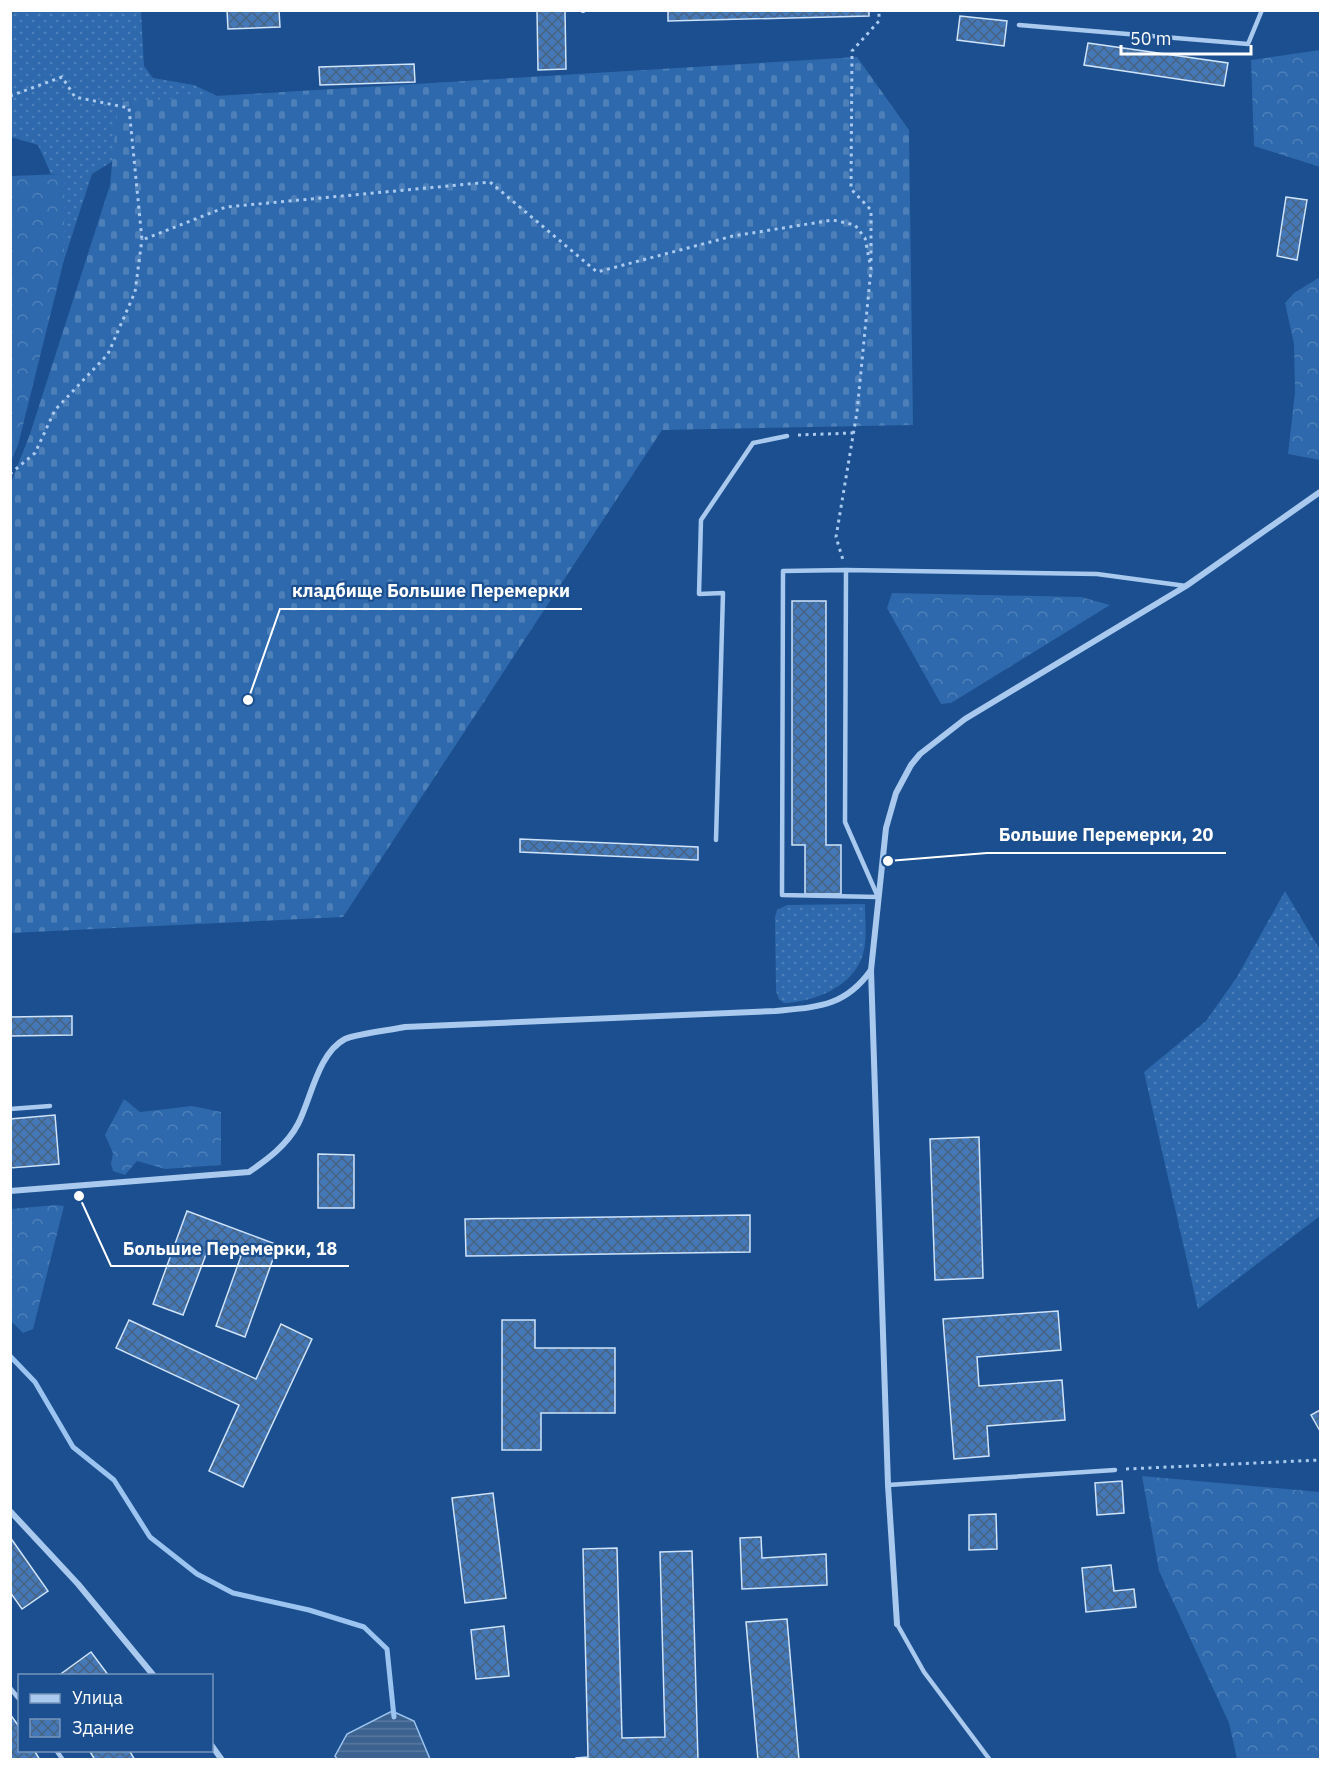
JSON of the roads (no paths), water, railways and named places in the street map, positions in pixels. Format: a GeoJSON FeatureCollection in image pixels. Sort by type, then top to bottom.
{"type":"FeatureCollection","features":[{"type":"Feature","properties":{"kind":"street"},"geometry":{"type":"LineString","coordinates":[[897,1624],[888,1485],[871,970],[886,828],[890,811],[903,778],[920,753],[965,719],[1186,586],[1320,492]]}},
{"type":"Feature","properties":{"kind":"street"},"geometry":{"type":"LineString","coordinates":[[10,1191],[249,1172],[274,1155],[298,1125],[318,1073],[330,1053],[345,1040],[405,1027],[764,1012],[824,1006],[852,992],[871,970]]}},
{"type":"Feature","properties":{"kind":"street"},"geometry":{"type":"LineString","coordinates":[[10,1511],[78,1584],[152,1674]]}},
{"type":"Feature","properties":{"kind":"street"},"geometry":{"type":"LineString","coordinates":[[213,1747],[222,1760]]}},
{"type":"Feature","properties":{"kind":"lane"},"geometry":{"type":"LineString","coordinates":[[1019,25],[1248,44],[1262,10]]}},
{"type":"Feature","properties":{"kind":"lane"},"geometry":{"type":"LineString","coordinates":[[716,840],[723,593],[699,594],[700,520],[753,443],[786,436]]}},
{"type":"Feature","properties":{"kind":"lane"},"geometry":{"type":"LineString","coordinates":[[846,570],[845,822],[878,897],[782,895],[783,571],[846,570],[1097,574],[1186,586]]}},
{"type":"Feature","properties":{"kind":"lane"},"geometry":{"type":"LineString","coordinates":[[10,1109],[50,1106]]}},
{"type":"Feature","properties":{"kind":"lane"},"geometry":{"type":"LineString","coordinates":[[888,1485],[1115,1470]]}},
{"type":"Feature","properties":{"kind":"lane"},"geometry":{"type":"LineString","coordinates":[[897,1624],[924,1672],[990,1760]]}},
{"type":"Feature","properties":{"kind":"waterway"},"geometry":{"type":"LineString","coordinates":[[10,1356],[35,1382],[73,1447],[114,1480],[150,1537],[197,1574],[233,1593],[309,1610],[364,1627],[387,1649],[394,1717]]}},
{"type":"Feature","properties":{"kind":"place","name":"кладбище Большие Перемерки"},"geometry":{"type":"Point","coordinates":[248,700]}},
{"type":"Feature","properties":{"kind":"place","name":"Большие Перемерки, 20"},"geometry":{"type":"Point","coordinates":[888,861]}},
{"type":"Feature","properties":{"kind":"place","name":"Большие Перемерки, 18"},"geometry":{"type":"Point","coordinates":[79,1196]}}]}
